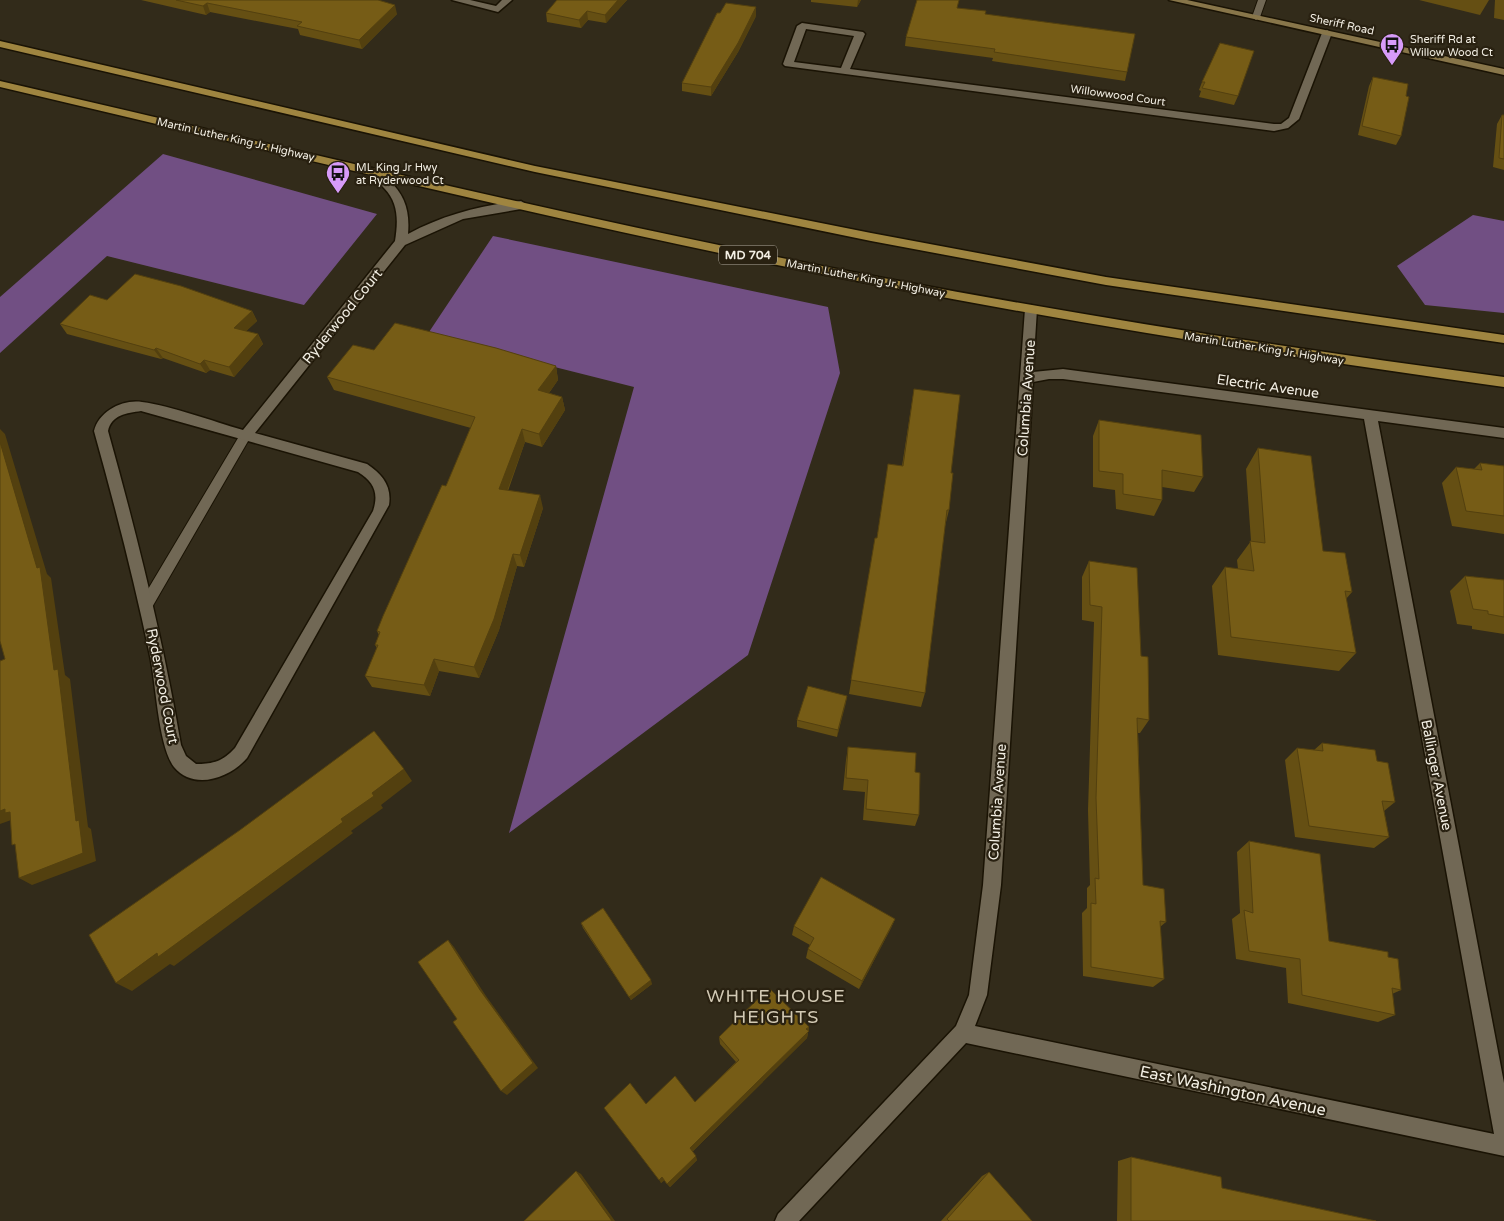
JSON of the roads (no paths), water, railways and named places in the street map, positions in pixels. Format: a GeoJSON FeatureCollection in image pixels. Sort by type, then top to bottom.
{"type":"FeatureCollection","features":[{"type":"Feature","properties":{"kind":"main road","name":"Sheriff Road"},"geometry":{"type":"LineString","coordinates":[[1174,0],[1504,72]]}},
{"type":"Feature","properties":{"kind":"main road"},"geometry":{"type":"LineString","coordinates":[[0,44],[525,167],[889,241],[1106,281],[1504,339]]}},
{"type":"Feature","properties":{"kind":"main road","name":"Martin Luther King Jr. Highway"},"geometry":{"type":"LineString","coordinates":[[0,84],[372,171],[770,260],[1226,343],[1504,382]]}},
{"type":"Feature","properties":{"kind":"street"},"geometry":{"type":"LineString","coordinates":[[457,0],[498,9],[507,0]]}},
{"type":"Feature","properties":{"kind":"street","name":"Willowwood Court"},"geometry":{"type":"LineString","coordinates":[[844,72],[860,34],[802,26],[788,64],[844,72],[1276,128],[1286,126],[1294,120],[1327,33]]}},
{"type":"Feature","properties":{"kind":"street"},"geometry":{"type":"LineString","coordinates":[[372,171],[391,186],[404,209],[401,242]]}},
{"type":"Feature","properties":{"kind":"street","name":"Ryderwood Court"},"geometry":{"type":"LineString","coordinates":[[245,436],[401,242],[433,224],[472,211],[521,205]]}},
{"type":"Feature","properties":{"kind":"street","name":"Columbia Avenue"},"geometry":{"type":"LineString","coordinates":[[785,1221],[962,1033],[978,995],[992,885],[1032,309]]}},
{"type":"Feature","properties":{"kind":"street","name":"Electric Avenue"},"geometry":{"type":"LineString","coordinates":[[1028,378],[1049,374],[1063,374],[1504,433]]}},
{"type":"Feature","properties":{"kind":"street","name":"Ryderwood Court"},"geometry":{"type":"LineString","coordinates":[[141,406],[245,436],[362,468],[374,476],[383,489],[384,496],[380,512],[241,753],[231,765],[215,772],[193,772],[180,761],[173,745],[158,657],[128,528],[102,438],[101,425],[109,416],[130,407],[141,406]]}},
{"type":"Feature","properties":{"kind":"street","name":"Ballinger Avenue"},"geometry":{"type":"LineString","coordinates":[[1370,415],[1504,1135]]}},
{"type":"Feature","properties":{"kind":"street","name":"East Washington Avenue"},"geometry":{"type":"LineString","coordinates":[[962,1033],[1504,1146]]}},
{"type":"Feature","properties":{"kind":"lane"},"geometry":{"type":"LineString","coordinates":[[1256,17],[1262,0]]}},
{"type":"Feature","properties":{"kind":"lane"},"geometry":{"type":"LineString","coordinates":[[146,605],[245,436]]}},
{"type":"Feature","properties":{"kind":"place","name":"Sheriff Rd at Willow Wood Ct"},"geometry":{"type":"Point","coordinates":[1392,66]}},
{"type":"Feature","properties":{"kind":"place","name":"ML King Jr Hwy at Ryderwood Ct"},"geometry":{"type":"Point","coordinates":[338,194]}},
{"type":"Feature","properties":{"kind":"district","name":"WHITE HOUSE HEIGHTS"},"geometry":{"type":"Point","coordinates":[776,1006]}}]}
